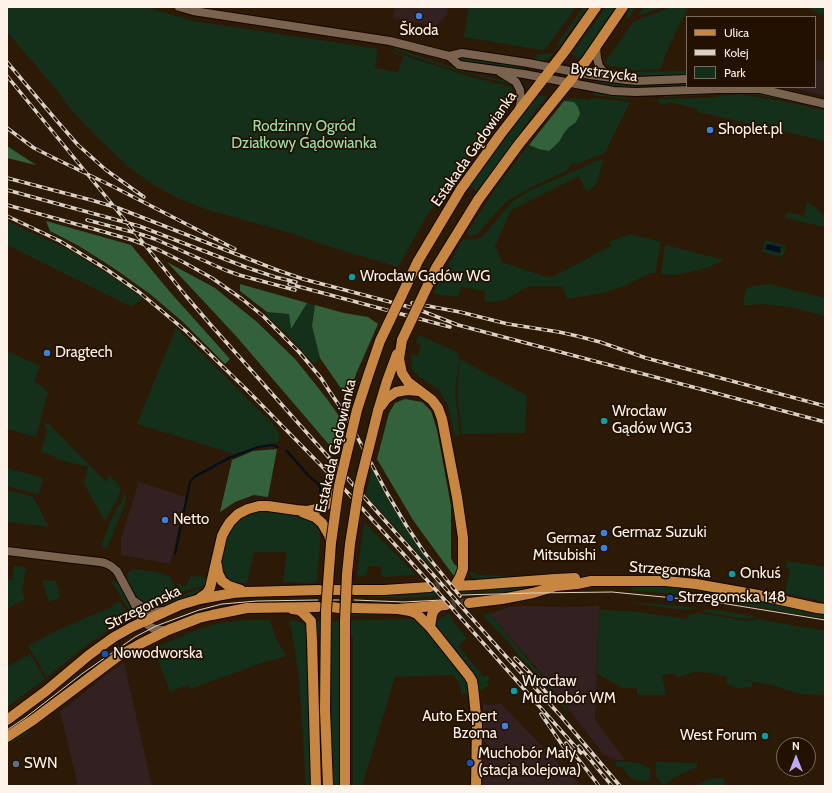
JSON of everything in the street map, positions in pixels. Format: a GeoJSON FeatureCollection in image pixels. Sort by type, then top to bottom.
{"type":"FeatureCollection","features":[{"type":"Feature","properties":{"kind":"main road","name":"Estakada Gądowianka"},"geometry":{"type":"LineString","coordinates":[[328,786],[325,710],[326,611],[331,543],[339,486],[357,410],[380,341],[418,261],[461,189],[596,7]]}},
{"type":"Feature","properties":{"kind":"main road"},"geometry":{"type":"LineString","coordinates":[[346,786],[345,621],[348,566],[359,487],[387,381],[402,340],[436,268],[478,200],[519,144],[596,46],[623,7]]}},
{"type":"Feature","properties":{"kind":"main road"},"geometry":{"type":"LineString","coordinates":[[402,340],[399,359],[399,365],[402,373],[408,382],[432,400],[441,414],[456,491],[463,538],[463,569],[472,583],[476,585]]}},
{"type":"Feature","properties":{"kind":"main road"},"geometry":{"type":"LineString","coordinates":[[378,411],[386,399],[396,392],[416,390],[422,392]]}},
{"type":"Feature","properties":{"kind":"main road"},"geometry":{"type":"LineString","coordinates":[[200,598],[205,595],[210,588],[222,536],[234,518],[244,511],[259,506],[296,510],[313,510],[325,506],[331,500],[339,486]]}},
{"type":"Feature","properties":{"kind":"main road"},"geometry":{"type":"LineString","coordinates":[[296,510],[315,517],[322,523],[329,535],[331,543]]}},
{"type":"Feature","properties":{"kind":"main road"},"geometry":{"type":"LineString","coordinates":[[217,562],[218,573],[222,581],[229,586],[247,592]]}},
{"type":"Feature","properties":{"kind":"main road","name":"Strzegomska"},"geometry":{"type":"LineString","coordinates":[[463,569],[460,577],[450,586],[576,578],[591,581],[665,581],[680,582],[753,594],[822,609]]}},
{"type":"Feature","properties":{"kind":"main road","name":"Strzegomska"},"geometry":{"type":"LineString","coordinates":[[468,603],[502,599],[533,593],[556,586],[591,581]]}},
{"type":"Feature","properties":{"kind":"main road"},"geometry":{"type":"LineString","coordinates":[[354,590],[430,587]]}},
{"type":"Feature","properties":{"kind":"main road","name":"Strzegomska"},"geometry":{"type":"LineString","coordinates":[[7,720],[114,637],[185,603],[200,598],[225,594],[318,590]]}},
{"type":"Feature","properties":{"kind":"main road"},"geometry":{"type":"LineString","coordinates":[[353,608],[398,608],[442,605],[434,610],[430,627]]}},
{"type":"Feature","properties":{"kind":"main road"},"geometry":{"type":"LineString","coordinates":[[287,607],[303,612],[310,621],[312,640],[316,786]]}},
{"type":"Feature","properties":{"kind":"main road","name":"Strzegomska"},"geometry":{"type":"LineString","coordinates":[[7,737],[33,720],[112,660],[168,630],[199,618],[247,608],[318,607]]}},
{"type":"Feature","properties":{"kind":"main road"},"geometry":{"type":"LineString","coordinates":[[398,608],[417,614],[430,627],[472,681],[477,724],[476,786]]}},
{"type":"Feature","properties":{"kind":"street","name":"Bystrzycka"},"geometry":{"type":"LineString","coordinates":[[179,7],[201,12],[390,41],[449,56],[462,53],[638,81],[686,79]]}},
{"type":"Feature","properties":{"kind":"street"},"geometry":{"type":"LineString","coordinates":[[596,46],[599,66],[612,78]]}},
{"type":"Feature","properties":{"kind":"street","name":"Bystrzycka"},"geometry":{"type":"LineString","coordinates":[[449,56],[459,65],[568,82],[613,91],[648,92],[690,88],[757,88],[825,104]]}},
{"type":"Feature","properties":{"kind":"street"},"geometry":{"type":"LineString","coordinates":[[498,71],[516,82],[521,95],[519,109]]}},
{"type":"Feature","properties":{"kind":"street"},"geometry":{"type":"LineString","coordinates":[[7,551],[105,563],[116,571],[144,622],[152,628],[168,630]]}},
{"type":"Feature","properties":{"kind":"street"},"geometry":{"type":"LineString","coordinates":[[132,599],[143,608],[150,611],[167,611]]}},
{"type":"Feature","properties":{"kind":"shaded area","name":"Škoda"},"geometry":{"type":"Polygon","coordinates":[[[395,7],[448,7],[447,15],[436,26],[393,18],[395,7]]]}},
{"type":"Feature","properties":{"kind":"shaded area"},"geometry":{"type":"Polygon","coordinates":[[[816,59],[825,62],[825,96],[794,88],[816,88],[816,59]]]}},
{"type":"Feature","properties":{"kind":"shaded area"},"geometry":{"type":"Polygon","coordinates":[[[138,482],[186,497],[170,564],[121,555],[121,539],[138,482]]]}},
{"type":"Feature","properties":{"kind":"shaded area"},"geometry":{"type":"Polygon","coordinates":[[[599,606],[595,719],[625,760],[616,760],[604,755],[541,673],[490,614],[509,607],[599,606]]]}},
{"type":"Feature","properties":{"kind":"shaded area"},"geometry":{"type":"Polygon","coordinates":[[[124,663],[152,786],[78,786],[60,711],[112,670],[124,663]]]}},
{"type":"Feature","properties":{"kind":"shaded area"},"geometry":{"type":"Polygon","coordinates":[[[501,704],[581,786],[483,786],[483,760],[490,758],[490,747],[483,740],[483,705],[501,704]]]}},
{"type":"Feature","properties":{"kind":"green space","name":"Rodzinny Ogród Działkowy Gądowianka"},"geometry":{"type":"Polygon","coordinates":[[[7,7],[145,7],[193,21],[378,49],[375,68],[398,72],[403,56],[390,51],[467,76],[512,87],[514,100],[499,120],[497,119],[426,217],[398,267],[324,245],[290,233],[212,211],[184,201],[152,184],[129,167],[100,140],[69,107],[57,90],[7,32],[7,7]]]}},
{"type":"Feature","properties":{"kind":"green space"},"geometry":{"type":"Polygon","coordinates":[[[469,7],[576,7],[547,47],[544,50],[541,50],[464,37],[469,7]]]}},
{"type":"Feature","properties":{"kind":"green space"},"geometry":{"type":"Polygon","coordinates":[[[583,7],[588,7],[559,47],[557,44],[583,7]]]}},
{"type":"Feature","properties":{"kind":"green space"},"geometry":{"type":"Polygon","coordinates":[[[606,7],[617,7],[581,58],[571,55],[606,7]]]}},
{"type":"Feature","properties":{"kind":"green space"},"geometry":{"type":"Polygon","coordinates":[[[630,7],[636,7],[629,18],[625,19],[630,7]]]}},
{"type":"Feature","properties":{"kind":"green space"},"geometry":{"type":"Polygon","coordinates":[[[644,7],[663,7],[638,16],[644,7]]]}},
{"type":"Feature","properties":{"kind":"green space"},"geometry":{"type":"Polygon","coordinates":[[[668,7],[689,7],[670,44],[660,69],[636,70],[605,64],[633,22],[668,7]]]}},
{"type":"Feature","properties":{"kind":"green space"},"geometry":{"type":"Polygon","coordinates":[[[806,7],[825,7],[825,10],[822,15],[806,7]]]}},
{"type":"Feature","properties":{"kind":"green space"},"geometry":{"type":"Polygon","coordinates":[[[395,48],[466,72],[507,81],[514,85],[458,71],[394,50],[395,48]]]}},
{"type":"Feature","properties":{"kind":"green space"},"geometry":{"type":"Polygon","coordinates":[[[554,54],[548,59],[535,61],[536,55],[554,54]]]}},
{"type":"Feature","properties":{"kind":"green space"},"geometry":{"type":"Polygon","coordinates":[[[456,56],[525,67],[525,69],[465,62],[457,60],[456,56]]]}},
{"type":"Feature","properties":{"kind":"green space"},"geometry":{"type":"Polygon","coordinates":[[[604,68],[633,72],[686,71],[686,75],[636,76],[610,72],[604,68]]]}},
{"type":"Feature","properties":{"kind":"green space"},"geometry":{"type":"Polygon","coordinates":[[[595,81],[645,86],[686,82],[686,86],[629,88],[595,84],[595,81]]]}},
{"type":"Feature","properties":{"kind":"green space"},"geometry":{"type":"Polygon","coordinates":[[[594,91],[622,95],[628,99],[593,95],[594,91]]]}},
{"type":"Feature","properties":{"kind":"green space"},"geometry":{"type":"Polygon","coordinates":[[[737,92],[768,95],[787,100],[737,92]]]}},
{"type":"Feature","properties":{"kind":"green space"},"geometry":{"type":"Polygon","coordinates":[[[737,92],[666,97],[660,95],[737,92]]]}},
{"type":"Feature","properties":{"kind":"green space"},"geometry":{"type":"Polygon","coordinates":[[[738,94],[825,110],[825,141],[698,112],[698,109],[669,102],[668,105],[658,103],[659,99],[712,98],[738,94]]]}},
{"type":"Feature","properties":{"kind":"green space"},"geometry":{"type":"Polygon","coordinates":[[[537,95],[547,96],[477,191],[470,187],[537,95]]]}},
{"type":"Feature","properties":{"kind":"green space"},"geometry":{"type":"Polygon","coordinates":[[[575,98],[589,100],[592,98],[630,102],[605,153],[577,164],[572,163],[568,170],[534,186],[506,202],[477,234],[472,236],[466,234],[496,188],[526,148],[566,99],[575,98]]]}},
{"type":"Feature","properties":{"kind":"green space"},"geometry":{"type":"Polygon","coordinates":[[[564,101],[574,102],[578,107],[580,114],[576,122],[568,128],[559,142],[549,151],[529,145],[564,101]]]}},
{"type":"Feature","properties":{"kind":"green space"},"geometry":{"type":"Polygon","coordinates":[[[7,146],[36,165],[7,158],[7,146]]]}},
{"type":"Feature","properties":{"kind":"green space"},"geometry":{"type":"Polygon","coordinates":[[[603,159],[597,183],[589,191],[585,190],[579,176],[511,210],[495,246],[502,262],[550,278],[611,246],[609,242],[630,234],[661,242],[655,273],[651,273],[624,286],[603,293],[567,299],[563,287],[555,286],[529,286],[507,299],[490,302],[484,301],[485,291],[461,287],[458,297],[433,293],[463,239],[478,239],[485,234],[513,201],[529,191],[603,159]]]}},
{"type":"Feature","properties":{"kind":"green space"},"geometry":{"type":"Polygon","coordinates":[[[807,202],[825,217],[825,227],[786,218],[787,212],[804,216],[807,202]]]}},
{"type":"Feature","properties":{"kind":"green space"},"geometry":{"type":"Polygon","coordinates":[[[7,221],[69,250],[143,298],[132,307],[7,245],[7,221]]]}},
{"type":"Feature","properties":{"kind":"green space"},"geometry":{"type":"Polygon","coordinates":[[[46,221],[131,245],[170,292],[230,359],[225,364],[183,322],[150,294],[79,246],[50,231],[46,221]]]}},
{"type":"Feature","properties":{"kind":"green space"},"geometry":{"type":"Polygon","coordinates":[[[765,240],[786,246],[783,257],[762,252],[765,240]]]}},
{"type":"Feature","properties":{"kind":"green space"},"geometry":{"type":"Polygon","coordinates":[[[665,245],[724,260],[707,268],[676,275],[661,274],[665,245]]]}},
{"type":"Feature","properties":{"kind":"green space"},"geometry":{"type":"Polygon","coordinates":[[[167,262],[215,288],[257,322],[296,360],[344,423],[337,454],[236,336],[167,262]]]}},
{"type":"Feature","properties":{"kind":"green space"},"geometry":{"type":"Polygon","coordinates":[[[240,284],[307,303],[291,329],[289,314],[267,312],[240,291],[240,284]]]}},
{"type":"Feature","properties":{"kind":"green space"},"geometry":{"type":"Polygon","coordinates":[[[769,284],[825,298],[825,316],[790,307],[761,304],[743,306],[746,289],[753,286],[769,284]]]}},
{"type":"Feature","properties":{"kind":"green space"},"geometry":{"type":"Polygon","coordinates":[[[307,303],[315,305],[312,326],[320,358],[314,364],[287,334],[265,314],[267,312],[289,314],[291,328],[307,303]]]}},
{"type":"Feature","properties":{"kind":"green space"},"geometry":{"type":"Polygon","coordinates":[[[315,305],[344,313],[368,317],[378,324],[356,374],[349,400],[320,358],[312,326],[315,305]]]}},
{"type":"Feature","properties":{"kind":"green space"},"geometry":{"type":"Polygon","coordinates":[[[176,328],[274,425],[279,434],[279,441],[234,454],[137,424],[176,328]]]}},
{"type":"Feature","properties":{"kind":"green space"},"geometry":{"type":"Polygon","coordinates":[[[419,335],[457,352],[459,358],[455,393],[460,435],[455,436],[448,405],[438,389],[412,370],[411,354],[418,356],[421,345],[416,343],[419,335]]]}},
{"type":"Feature","properties":{"kind":"green space"},"geometry":{"type":"Polygon","coordinates":[[[7,351],[40,366],[34,381],[48,392],[36,437],[7,429],[7,351]]]}},
{"type":"Feature","properties":{"kind":"green space"},"geometry":{"type":"Polygon","coordinates":[[[460,359],[527,395],[525,433],[462,434],[457,393],[460,359]]]}},
{"type":"Feature","properties":{"kind":"green space"},"geometry":{"type":"Polygon","coordinates":[[[405,399],[422,402],[431,411],[437,430],[451,506],[451,558],[454,564],[458,567],[454,576],[413,520],[377,459],[389,413],[395,403],[405,399]]]}},
{"type":"Feature","properties":{"kind":"green space"},"geometry":{"type":"Polygon","coordinates":[[[44,423],[49,424],[106,482],[109,475],[121,487],[118,498],[105,521],[84,484],[88,467],[57,459],[41,452],[47,430],[44,423]]]}},
{"type":"Feature","properties":{"kind":"green space"},"geometry":{"type":"Polygon","coordinates":[[[277,449],[268,497],[254,495],[235,502],[220,512],[232,460],[253,451],[277,449]]]}},
{"type":"Feature","properties":{"kind":"green space"},"geometry":{"type":"Polygon","coordinates":[[[7,468],[43,478],[39,495],[7,486],[7,468]]]}},
{"type":"Feature","properties":{"kind":"green space"},"geometry":{"type":"Polygon","coordinates":[[[372,468],[396,512],[432,566],[431,567],[366,495],[372,468]]]}},
{"type":"Feature","properties":{"kind":"green space"},"geometry":{"type":"Polygon","coordinates":[[[7,490],[33,497],[49,527],[7,522],[7,490]]]}},
{"type":"Feature","properties":{"kind":"green space"},"geometry":{"type":"Polygon","coordinates":[[[125,492],[125,504],[107,548],[101,547],[110,522],[125,492]]]}},
{"type":"Feature","properties":{"kind":"green space"},"geometry":{"type":"Polygon","coordinates":[[[260,512],[295,515],[316,524],[320,533],[317,581],[311,583],[283,582],[287,552],[254,552],[247,583],[233,583],[225,577],[220,568],[229,531],[242,517],[250,513],[260,512]]]}},
{"type":"Feature","properties":{"kind":"green space"},"geometry":{"type":"Polygon","coordinates":[[[364,522],[416,575],[382,577],[381,566],[368,566],[367,575],[357,577],[364,522]]]}},
{"type":"Feature","properties":{"kind":"green space"},"geometry":{"type":"Polygon","coordinates":[[[787,561],[825,567],[825,602],[785,593],[790,569],[785,567],[787,561]]]}},
{"type":"Feature","properties":{"kind":"green space"},"geometry":{"type":"Polygon","coordinates":[[[14,566],[26,567],[22,592],[25,599],[7,609],[7,579],[12,580],[14,566]]]}},
{"type":"Feature","properties":{"kind":"green space"},"geometry":{"type":"Polygon","coordinates":[[[132,569],[165,574],[170,577],[178,594],[147,607],[138,598],[127,579],[128,573],[132,569]]]}},
{"type":"Feature","properties":{"kind":"green space"},"geometry":{"type":"Polygon","coordinates":[[[468,572],[479,575],[515,576],[478,579],[472,577],[468,572]]]}},
{"type":"Feature","properties":{"kind":"green space"},"geometry":{"type":"Polygon","coordinates":[[[196,575],[207,579],[205,585],[182,592],[177,583],[185,587],[191,576],[195,577],[196,575]]]}},
{"type":"Feature","properties":{"kind":"green space"},"geometry":{"type":"Polygon","coordinates":[[[42,580],[56,581],[60,597],[49,602],[42,580]]]}},
{"type":"Feature","properties":{"kind":"green space"},"geometry":{"type":"Polygon","coordinates":[[[114,581],[121,588],[134,614],[131,613],[112,582],[114,581]]]}},
{"type":"Feature","properties":{"kind":"green space"},"geometry":{"type":"Polygon","coordinates":[[[554,583],[530,591],[461,593],[460,590],[528,586],[554,583]]]}},
{"type":"Feature","properties":{"kind":"green space"},"geometry":{"type":"Polygon","coordinates":[[[637,586],[665,586],[694,590],[696,596],[630,590],[637,586]]]}},
{"type":"Feature","properties":{"kind":"green space"},"geometry":{"type":"Polygon","coordinates":[[[207,588],[201,592],[182,598],[161,608],[154,608],[182,595],[207,588]]]}},
{"type":"Feature","properties":{"kind":"green space"},"geometry":{"type":"Polygon","coordinates":[[[697,589],[793,607],[807,612],[825,615],[825,618],[705,600],[705,594],[699,594],[697,589]]]}},
{"type":"Feature","properties":{"kind":"green space"},"geometry":{"type":"Polygon","coordinates":[[[435,590],[435,596],[406,598],[375,597],[384,594],[435,590]]]}},
{"type":"Feature","properties":{"kind":"green space"},"geometry":{"type":"Polygon","coordinates":[[[120,601],[128,617],[88,644],[47,677],[28,646],[58,630],[108,609],[120,601]]]}},
{"type":"Feature","properties":{"kind":"green space"},"geometry":{"type":"Polygon","coordinates":[[[633,602],[699,608],[682,610],[633,602]]]}},
{"type":"Feature","properties":{"kind":"green space"},"geometry":{"type":"Polygon","coordinates":[[[599,610],[631,611],[687,619],[688,615],[698,613],[747,621],[757,619],[825,631],[825,695],[800,694],[771,685],[735,678],[752,682],[752,687],[737,688],[726,683],[727,677],[696,672],[676,677],[675,673],[662,675],[666,695],[637,695],[637,688],[623,688],[597,674],[599,610]]]}},
{"type":"Feature","properties":{"kind":"green space"},"geometry":{"type":"Polygon","coordinates":[[[703,610],[717,610],[757,617],[745,619],[703,612],[703,610]]]}},
{"type":"Feature","properties":{"kind":"green space"},"geometry":{"type":"Polygon","coordinates":[[[339,613],[414,615],[365,615],[339,617],[339,613]]]}},
{"type":"Feature","properties":{"kind":"green space"},"geometry":{"type":"Polygon","coordinates":[[[449,613],[454,623],[467,638],[458,646],[484,677],[487,675],[490,679],[487,682],[489,685],[479,692],[476,678],[436,627],[437,621],[449,613]]]}},
{"type":"Feature","properties":{"kind":"green space"},"geometry":{"type":"Polygon","coordinates":[[[489,613],[553,689],[570,713],[564,709],[539,676],[483,616],[489,613]]]}},
{"type":"Feature","properties":{"kind":"green space"},"geometry":{"type":"Polygon","coordinates":[[[246,620],[270,620],[276,639],[286,656],[259,664],[190,689],[188,685],[169,692],[154,649],[194,631],[219,623],[246,620]]]}},
{"type":"Feature","properties":{"kind":"green space"},"geometry":{"type":"Polygon","coordinates":[[[290,620],[306,623],[308,626],[313,786],[306,786],[299,677],[291,625],[288,625],[290,620]]]}},
{"type":"Feature","properties":{"kind":"green space"},"geometry":{"type":"Polygon","coordinates":[[[419,620],[465,678],[468,684],[468,693],[461,695],[461,687],[454,675],[395,677],[362,786],[353,786],[353,637],[339,637],[340,786],[332,786],[331,636],[316,635],[316,622],[419,620]]]}},
{"type":"Feature","properties":{"kind":"green space"},"geometry":{"type":"Polygon","coordinates":[[[30,654],[45,679],[7,707],[7,667],[30,654]]]}},
{"type":"Feature","properties":{"kind":"green space"},"geometry":{"type":"Polygon","coordinates":[[[25,731],[30,732],[7,745],[7,742],[25,731]]]}},
{"type":"Feature","properties":{"kind":"green space"},"geometry":{"type":"Polygon","coordinates":[[[616,761],[638,763],[650,768],[650,780],[639,781],[631,778],[621,767],[618,767],[615,764],[616,761]]]}},
{"type":"Feature","properties":{"kind":"green space"},"geometry":{"type":"Polygon","coordinates":[[[656,762],[697,763],[697,767],[677,776],[664,785],[657,778],[656,762]]]}},
{"type":"Feature","properties":{"kind":"green space"},"geometry":{"type":"Polygon","coordinates":[[[723,778],[726,786],[695,786],[709,779],[723,778]]]}},
{"type":"Feature","properties":{"kind":"water"},"geometry":{"type":"Polygon","coordinates":[[[767,244],[781,247],[780,253],[765,249],[767,244]]]}},
{"type":"Feature","properties":{"kind":"waterway"},"geometry":{"type":"LineString","coordinates":[[175,554],[190,482],[194,477],[229,458],[258,447],[272,445],[278,447]]}},
{"type":"Feature","properties":{"kind":"waterway"},"geometry":{"type":"LineString","coordinates":[[286,450],[318,484],[320,487],[321,500]]}},
{"type":"Feature","properties":{"kind":"tunnel"},"geometry":{"type":"LineString","coordinates":[[430,587],[447,586]]}},
{"type":"Feature","properties":{"kind":"tunnel"},"geometry":{"type":"LineString","coordinates":[[446,605],[469,603]]}},
{"type":"Feature","properties":{"kind":"tram line"},"geometry":{"type":"LineString","coordinates":[[462,595],[612,592],[715,602],[825,620]]}},
{"type":"Feature","properties":{"kind":"tram line"},"geometry":{"type":"LineString","coordinates":[[7,730],[83,673],[135,637],[156,626],[199,610],[222,604],[257,601],[318,600]]}},
{"type":"Feature","properties":{"kind":"tram line"},"geometry":{"type":"LineString","coordinates":[[332,600],[339,600]]}},
{"type":"Feature","properties":{"kind":"tram line"},"geometry":{"type":"LineString","coordinates":[[354,600],[404,602],[442,600]]}},
{"type":"Feature","properties":{"kind":"railway"},"geometry":{"type":"LineString","coordinates":[[7,62],[78,145],[106,170],[144,197]]}},
{"type":"Feature","properties":{"kind":"railway"},"geometry":{"type":"LineString","coordinates":[[7,76],[210,324],[559,714],[620,786]]}},
{"type":"Feature","properties":{"kind":"railway"},"geometry":{"type":"LineString","coordinates":[[7,128],[34,148],[235,249]]}},
{"type":"Feature","properties":{"kind":"railway"},"geometry":{"type":"LineString","coordinates":[[7,178],[118,208],[303,279],[417,309],[458,325],[825,422]]}},
{"type":"Feature","properties":{"kind":"railway"},"geometry":{"type":"LineString","coordinates":[[7,190],[139,226],[248,268],[296,282]]}},
{"type":"Feature","properties":{"kind":"railway"},"geometry":{"type":"LineString","coordinates":[[7,205],[132,240],[159,250],[212,278],[263,316],[299,352],[321,378],[345,414],[387,493],[406,525],[424,552],[460,596]]}},
{"type":"Feature","properties":{"kind":"railway"},"geometry":{"type":"LineString","coordinates":[[7,216],[60,241],[106,269],[139,292],[187,332],[248,391],[348,493],[581,753]]}},
{"type":"Feature","properties":{"kind":"railway"},"geometry":{"type":"LineString","coordinates":[[87,220],[155,239],[225,270],[295,290]]}},
{"type":"Feature","properties":{"kind":"railway"},"geometry":{"type":"LineString","coordinates":[[289,284],[450,327]]}},
{"type":"Feature","properties":{"kind":"railway"},"geometry":{"type":"LineString","coordinates":[[412,303],[460,312],[508,324],[577,336],[600,342],[646,358],[825,406]]}},
{"type":"Feature","properties":{"kind":"railway"},"geometry":{"type":"LineString","coordinates":[[515,658],[550,697]]}},
{"type":"Feature","properties":{"kind":"railway"},"geometry":{"type":"LineString","coordinates":[[541,714],[567,752]]}},
{"type":"Feature","properties":{"kind":"railway"},"geometry":{"type":"LineString","coordinates":[[566,743],[599,786]]}},
{"type":"Feature","properties":{"kind":"railway"},"geometry":{"type":"LineString","coordinates":[[579,746],[612,786]]}},
{"type":"Feature","properties":{"kind":"place","name":"Škoda"},"geometry":{"type":"Point","coordinates":[419,16]}},
{"type":"Feature","properties":{"kind":"place","name":"Shoplet.pl"},"geometry":{"type":"Point","coordinates":[710,130]}},
{"type":"Feature","properties":{"kind":"place","name":"Wrocław Gądów WG"},"geometry":{"type":"Point","coordinates":[352,277]}},
{"type":"Feature","properties":{"kind":"place","name":"Dragtech"},"geometry":{"type":"Point","coordinates":[47,353]}},
{"type":"Feature","properties":{"kind":"place","name":"Wrocław Gądów WG3"},"geometry":{"type":"Point","coordinates":[604,421]}},
{"type":"Feature","properties":{"kind":"place","name":"Netto"},"geometry":{"type":"Point","coordinates":[165,520]}},
{"type":"Feature","properties":{"kind":"place","name":"Germaz Suzuki"},"geometry":{"type":"Point","coordinates":[604,533]}},
{"type":"Feature","properties":{"kind":"place","name":"Germaz Mitsubishi"},"geometry":{"type":"Point","coordinates":[604,548]}},
{"type":"Feature","properties":{"kind":"place","name":"Onkuś"},"geometry":{"type":"Point","coordinates":[732,574]}},
{"type":"Feature","properties":{"kind":"place","name":"Strzegomska 148"},"geometry":{"type":"Point","coordinates":[670,598]}},
{"type":"Feature","properties":{"kind":"place","name":"Nowodworska"},"geometry":{"type":"Point","coordinates":[105,654]}},
{"type":"Feature","properties":{"kind":"place","name":"Wrocław Muchobór WM"},"geometry":{"type":"Point","coordinates":[514,691]}},
{"type":"Feature","properties":{"kind":"place","name":"Auto Expert Bzoma"},"geometry":{"type":"Point","coordinates":[505,726]}},
{"type":"Feature","properties":{"kind":"place","name":"West Forum"},"geometry":{"type":"Point","coordinates":[765,736]}},
{"type":"Feature","properties":{"kind":"place","name":"Muchobór Mały (stacja kolejowa)"},"geometry":{"type":"Point","coordinates":[470,763]}},
{"type":"Feature","properties":{"kind":"place","name":"SWN"},"geometry":{"type":"Point","coordinates":[16,764]}}]}
